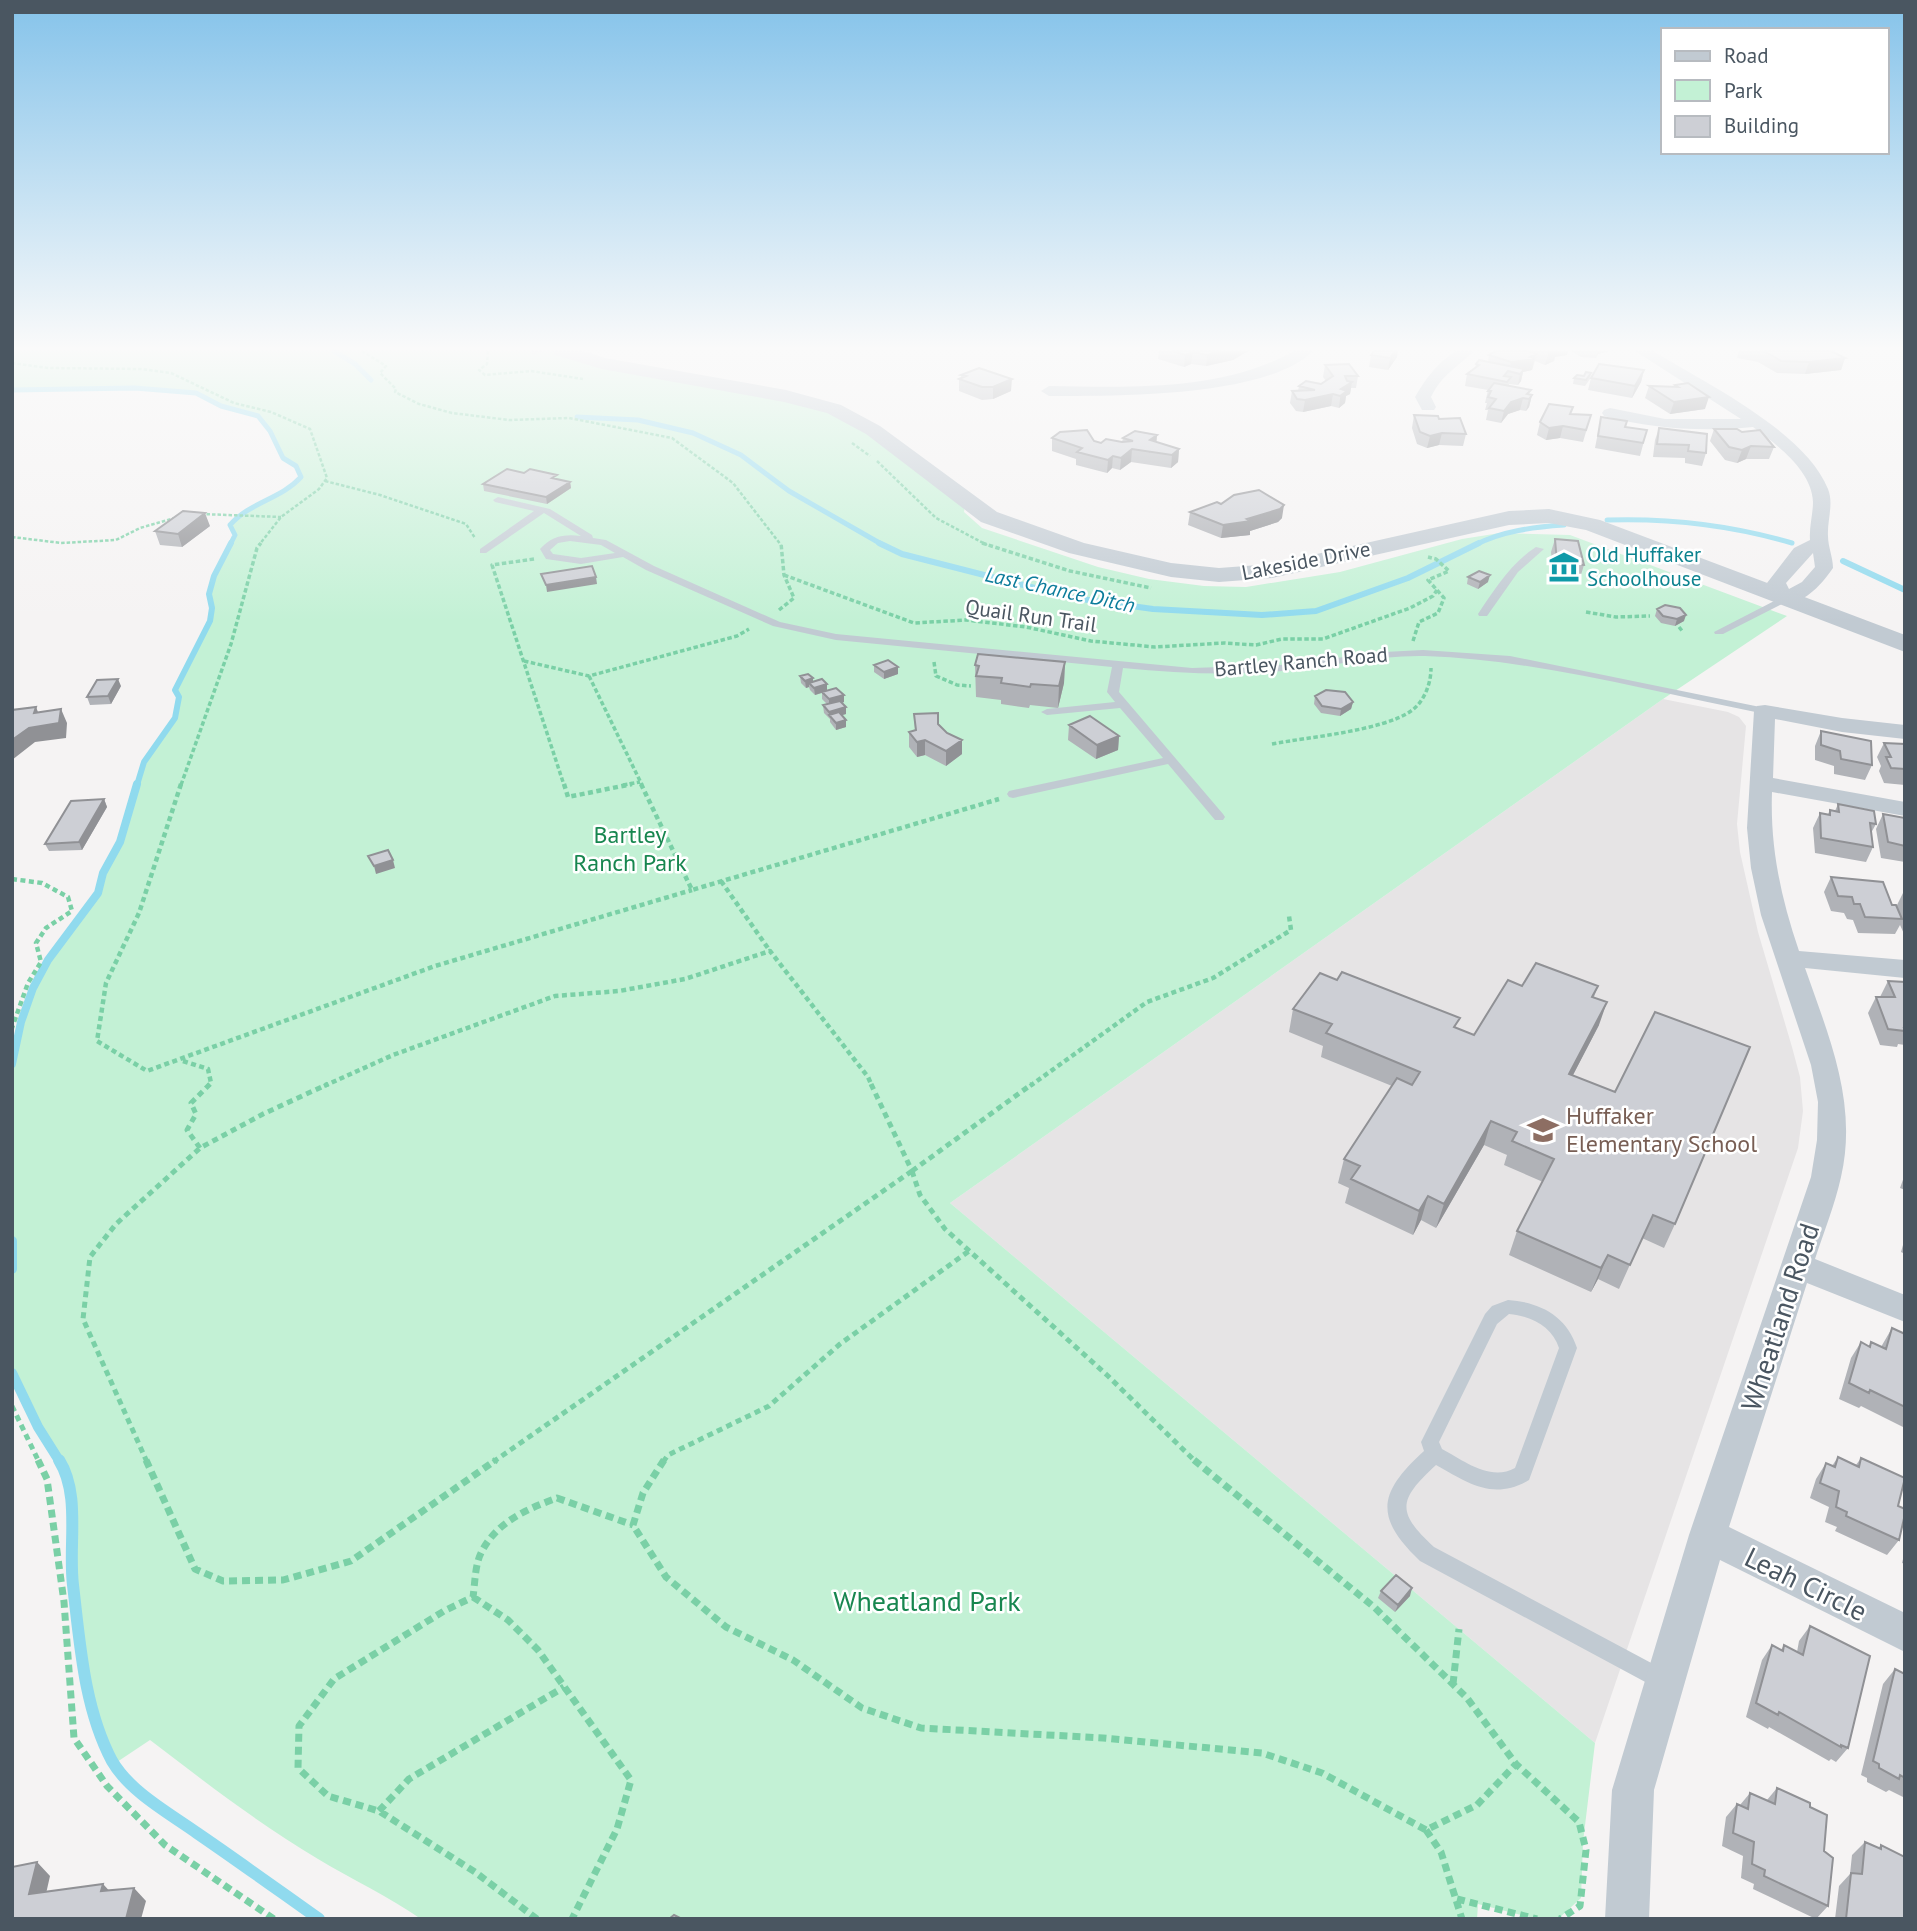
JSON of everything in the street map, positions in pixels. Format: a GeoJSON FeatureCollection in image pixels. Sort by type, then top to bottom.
{"type":"FeatureCollection","features":[{"type":"Feature","properties":{"kind":"street","name":"Lakeside Drive"},"geometry":{"type":"LineString","coordinates":[[887,441],[989,517],[1047,539],[1155,567],[1219,575],[1263,572],[1489,522],[1517,517],[1549,516],[1604,529],[1905,644]]}},
{"type":"Feature","properties":{"kind":"street"},"geometry":{"type":"LineString","coordinates":[[1781,441],[1802,460],[1818,485],[1823,506],[1819,542],[1823,551],[1824,568],[1809,586],[1786,598],[1776,583],[1801,552],[1819,542]]}},
{"type":"Feature","properties":{"kind":"street","name":"Bartley Ranch Road"},"geometry":{"type":"LineString","coordinates":[[1765,711],[1842,725],[1905,732]]}},
{"type":"Feature","properties":{"kind":"street","name":"Wheatland Road"},"geometry":{"type":"LineString","coordinates":[[1626,1919],[1633,1790],[1708,1535],[1826,1177],[1832,1140],[1832,1101],[1825,1065],[1774,915],[1763,868],[1759,828],[1765,711]]}},
{"type":"Feature","properties":{"kind":"street"},"geometry":{"type":"LineString","coordinates":[[1760,783],[1905,809]]}},
{"type":"Feature","properties":{"kind":"street"},"geometry":{"type":"LineString","coordinates":[[1788,958],[1905,969]]}},
{"type":"Feature","properties":{"kind":"street"},"geometry":{"type":"LineString","coordinates":[[1797,1265],[1905,1309]]}},
{"type":"Feature","properties":{"kind":"street","name":"Leah Circle"},"geometry":{"type":"LineString","coordinates":[[1708,1535],[1905,1633]]}},
{"type":"Feature","properties":{"kind":"lane"},"geometry":{"type":"LineString","coordinates":[[498,500],[542,510],[593,539]]}},
{"type":"Feature","properties":{"kind":"lane"},"geometry":{"type":"LineString","coordinates":[[483,551],[542,510]]}},
{"type":"Feature","properties":{"kind":"lane","name":"Bartley Ranch Road"},"geometry":{"type":"LineString","coordinates":[[549,557],[544,549],[555,541],[593,539],[767,620],[836,637],[1192,671],[1247,670],[1423,653],[1495,657],[1765,711]]}},
{"type":"Feature","properties":{"kind":"lane"},"geometry":{"type":"LineString","coordinates":[[1483,614],[1508,579],[1539,549]]}},
{"type":"Feature","properties":{"kind":"lane"},"geometry":{"type":"LineString","coordinates":[[549,557],[581,561],[625,554]]}},
{"type":"Feature","properties":{"kind":"lane"},"geometry":{"type":"LineString","coordinates":[[1719,632],[1786,598]]}},
{"type":"Feature","properties":{"kind":"lane"},"geometry":{"type":"LineString","coordinates":[[1118,665],[1113,692],[1219,817]]}},
{"type":"Feature","properties":{"kind":"lane"},"geometry":{"type":"LineString","coordinates":[[1047,712],[1124,704]]}},
{"type":"Feature","properties":{"kind":"lane"},"geometry":{"type":"LineString","coordinates":[[1013,794],[1171,760]]}},
{"type":"Feature","properties":{"kind":"lane"},"geometry":{"type":"LineString","coordinates":[[1520,1307],[1535,1312],[1558,1328],[1566,1337],[1568,1348],[1522,1474],[1512,1482],[1487,1481],[1434,1454],[1430,1442],[1435,1429],[1491,1319],[1498,1311],[1520,1307]]}},
{"type":"Feature","properties":{"kind":"lane"},"geometry":{"type":"LineString","coordinates":[[1434,1454],[1407,1478],[1397,1497],[1397,1519],[1408,1537],[1427,1554],[1663,1681]]}},
{"type":"Feature","properties":{"kind":"path"},"geometry":{"type":"LineString","coordinates":[[314,441],[327,478],[319,489],[281,517],[257,548],[231,644],[139,913],[106,983],[97,1041],[147,1071],[205,1054],[349,996],[499,944],[692,890],[1013,794]]}},
{"type":"Feature","properties":{"kind":"path"},"geometry":{"type":"LineString","coordinates":[[524,661],[589,676],[737,636],[767,620],[794,598],[784,575],[781,542],[733,483],[676,441]]}},
{"type":"Feature","properties":{"kind":"path"},"geometry":{"type":"LineString","coordinates":[[325,481],[380,495],[466,524],[492,565],[568,797],[640,782]]}},
{"type":"Feature","properties":{"kind":"path"},"geometry":{"type":"LineString","coordinates":[[198,514],[281,517]]}},
{"type":"Feature","properties":{"kind":"path"},"geometry":{"type":"LineString","coordinates":[[12,537],[61,542],[116,540],[140,528],[187,516]]}},
{"type":"Feature","properties":{"kind":"path"},"geometry":{"type":"LineString","coordinates":[[492,565],[549,557]]}},
{"type":"Feature","properties":{"kind":"path"},"geometry":{"type":"LineString","coordinates":[[1272,744],[1376,724],[1410,712],[1432,681],[1431,668],[1412,638],[1419,622],[1438,613],[1444,598],[1428,583],[1428,580],[1448,571],[1436,559]]}},
{"type":"Feature","properties":{"kind":"path","name":"Quail Run Trail"},"geometry":{"type":"LineString","coordinates":[[784,575],[914,624],[966,620],[1026,627],[1091,641],[1155,648],[1224,643],[1256,645],[1282,639],[1323,639],[1410,608],[1415,603],[1433,596],[1437,590]]}},
{"type":"Feature","properties":{"kind":"path"},"geometry":{"type":"LineString","coordinates":[[1586,612],[1616,617],[1650,616]]}},
{"type":"Feature","properties":{"kind":"path"},"geometry":{"type":"LineString","coordinates":[[1679,627],[1683,632]]}},
{"type":"Feature","properties":{"kind":"path"},"geometry":{"type":"LineString","coordinates":[[936,648],[933,667],[936,676],[957,685],[971,686]]}},
{"type":"Feature","properties":{"kind":"path"},"geometry":{"type":"LineString","coordinates":[[589,676],[692,890]]}},
{"type":"Feature","properties":{"kind":"path"},"geometry":{"type":"LineString","coordinates":[[12,879],[42,883],[68,897],[72,911],[46,928],[36,943],[41,962],[28,983],[12,1028]]}},
{"type":"Feature","properties":{"kind":"path"},"geometry":{"type":"LineString","coordinates":[[721,881],[770,951],[868,1077],[912,1171],[920,1195],[945,1229],[1108,1376],[1200,1467],[1374,1607],[1467,1698],[1516,1764],[1579,1822],[1586,1850],[1580,1906],[1560,1919]]}},
{"type":"Feature","properties":{"kind":"path"},"geometry":{"type":"LineString","coordinates":[[770,951],[685,979],[619,990],[555,996],[393,1055],[263,1114],[200,1148],[116,1224],[90,1257],[83,1319],[195,1569],[223,1581],[283,1580],[351,1562],[912,1171],[1147,1002],[1213,978],[1291,930],[1289,916]]}},
{"type":"Feature","properties":{"kind":"path"},"geometry":{"type":"LineString","coordinates":[[183,1061],[208,1069],[211,1083],[191,1103],[196,1114],[187,1130],[200,1148]]}},
{"type":"Feature","properties":{"kind":"path"},"geometry":{"type":"LineString","coordinates":[[634,1525],[643,1493],[668,1455],[769,1406],[839,1344],[969,1251]]}},
{"type":"Feature","properties":{"kind":"path"},"geometry":{"type":"LineString","coordinates":[[12,1406],[47,1479],[64,1602],[74,1738],[107,1786],[165,1845],[274,1919]]}},
{"type":"Feature","properties":{"kind":"path"},"geometry":{"type":"LineString","coordinates":[[473,1597],[480,1554],[498,1528],[528,1509],[557,1498],[634,1525],[666,1577],[726,1627],[793,1660],[862,1707],[921,1728],[1103,1738],[1262,1753],[1322,1773],[1426,1830],[1441,1852],[1462,1919]]}},
{"type":"Feature","properties":{"kind":"path"},"geometry":{"type":"LineString","coordinates":[[473,1597],[508,1620],[538,1650],[631,1780],[617,1829],[572,1919]]}},
{"type":"Feature","properties":{"kind":"path"},"geometry":{"type":"LineString","coordinates":[[473,1597],[444,1611],[334,1679],[299,1726],[298,1768],[328,1796],[379,1811],[475,1872],[537,1919]]}},
{"type":"Feature","properties":{"kind":"path"},"geometry":{"type":"LineString","coordinates":[[1453,1685],[1459,1629]]}},
{"type":"Feature","properties":{"kind":"path"},"geometry":{"type":"LineString","coordinates":[[379,1811],[409,1779],[564,1687]]}},
{"type":"Feature","properties":{"kind":"path"},"geometry":{"type":"LineString","coordinates":[[1426,1830],[1477,1805],[1516,1764]]}},
{"type":"Feature","properties":{"kind":"path"},"geometry":{"type":"LineString","coordinates":[[1456,1899],[1537,1919]]}},
{"type":"Feature","properties":{"kind":"shaded area"},"geometry":{"type":"Polygon","coordinates":[[[1663,699],[1728,712],[1739,717],[1746,726],[1737,824],[1740,852],[1758,932],[1800,1077],[1803,1111],[1798,1148],[1595,1743],[950,1203],[1663,699]]]}},
{"type":"Feature","properties":{"kind":"green space","name":"Bartley Ranch Park"},"geometry":{"type":"Polygon","coordinates":[[[275,441],[879,441],[965,505],[964,512],[982,528],[1098,567],[1149,579],[1204,586],[1246,587],[1340,572],[1462,539],[1500,533],[1570,535],[1787,616],[1663,699],[950,1203],[1595,1743],[1583,1842],[1581,1898],[1558,1919],[1537,1919],[1478,1904],[1477,1919],[421,1919],[275,1832],[150,1740],[114,1764],[101,1737],[90,1701],[81,1649],[70,1559],[71,1490],[68,1475],[38,1427],[12,1373],[12,1064],[21,1022],[33,988],[48,960],[98,893],[103,873],[120,842],[144,762],[175,718],[179,697],[175,690],[209,622],[212,608],[209,594],[214,576],[234,535],[230,525],[248,508],[287,490],[301,477],[296,466],[283,458],[275,441]]]}},
{"type":"Feature","properties":{"kind":"building"},"geometry":{"type":"Polygon","coordinates":[[[1061,441],[1154,441],[1179,449],[1172,455],[1132,449],[1121,458],[1113,456],[1108,460],[1077,452],[1082,448],[1061,441]]]}},
{"type":"Feature","properties":{"kind":"building"},"geometry":{"type":"Polygon","coordinates":[[[1657,441],[1707,441],[1706,453],[1688,451],[1689,445],[1657,444],[1657,441]]]}},
{"type":"Feature","properties":{"kind":"building"},"geometry":{"type":"Polygon","coordinates":[[[1724,441],[1769,441],[1774,447],[1751,446],[1742,450],[1729,447],[1724,441]]]}},
{"type":"Feature","properties":{"kind":"building"},"geometry":{"type":"Polygon","coordinates":[[[507,469],[524,473],[530,469],[557,475],[552,478],[570,482],[546,497],[483,484],[507,469]]]}},
{"type":"Feature","properties":{"kind":"building"},"geometry":{"type":"Polygon","coordinates":[[[1259,490],[1284,505],[1280,509],[1247,519],[1251,521],[1223,525],[1190,512],[1217,502],[1221,504],[1234,495],[1259,490]]]}},
{"type":"Feature","properties":{"kind":"building"},"geometry":{"type":"Polygon","coordinates":[[[183,511],[205,513],[178,534],[155,531],[183,511]]]}},
{"type":"Feature","properties":{"kind":"building"},"geometry":{"type":"Polygon","coordinates":[[[1555,539],[1578,541],[1584,565],[1557,563],[1555,539]]]}},
{"type":"Feature","properties":{"kind":"building"},"geometry":{"type":"Polygon","coordinates":[[[592,566],[596,577],[546,585],[541,574],[592,566]]]}},
{"type":"Feature","properties":{"kind":"building"},"geometry":{"type":"Polygon","coordinates":[[[1479,571],[1490,575],[1480,582],[1468,577],[1479,571]]]}},
{"type":"Feature","properties":{"kind":"building"},"geometry":{"type":"Polygon","coordinates":[[[1665,605],[1680,608],[1686,615],[1677,619],[1663,616],[1657,609],[1665,605]]]}},
{"type":"Feature","properties":{"kind":"building"},"geometry":{"type":"Polygon","coordinates":[[[978,654],[1065,662],[1059,686],[1031,684],[1030,687],[1001,683],[1002,678],[976,676],[978,654]]]}},
{"type":"Feature","properties":{"kind":"building"},"geometry":{"type":"Polygon","coordinates":[[[888,660],[898,667],[884,672],[874,665],[888,660]]]}},
{"type":"Feature","properties":{"kind":"building"},"geometry":{"type":"Polygon","coordinates":[[[808,674],[813,678],[805,681],[800,676],[808,674]]]}},
{"type":"Feature","properties":{"kind":"building"},"geometry":{"type":"Polygon","coordinates":[[[118,679],[108,696],[87,697],[97,680],[118,679]]]}},
{"type":"Feature","properties":{"kind":"building"},"geometry":{"type":"Polygon","coordinates":[[[822,679],[827,684],[814,688],[809,683],[822,679]]]}},
{"type":"Feature","properties":{"kind":"building"},"geometry":{"type":"Polygon","coordinates":[[[836,688],[844,695],[829,699],[822,692],[836,688]]]}},
{"type":"Feature","properties":{"kind":"building"},"geometry":{"type":"Polygon","coordinates":[[[1326,690],[1345,692],[1353,702],[1341,709],[1322,706],[1315,696],[1326,690]]]}},
{"type":"Feature","properties":{"kind":"building"},"geometry":{"type":"Polygon","coordinates":[[[840,701],[846,707],[829,712],[823,705],[840,701]]]}},
{"type":"Feature","properties":{"kind":"building"},"geometry":{"type":"Polygon","coordinates":[[[36,707],[34,713],[61,709],[59,723],[29,728],[12,740],[12,710],[36,707]]]}},
{"type":"Feature","properties":{"kind":"building"},"geometry":{"type":"Polygon","coordinates":[[[839,712],[846,720],[836,723],[829,715],[839,712]]]}},
{"type":"Feature","properties":{"kind":"building"},"geometry":{"type":"Polygon","coordinates":[[[938,713],[938,724],[947,733],[962,740],[946,751],[925,740],[917,742],[909,732],[916,730],[914,714],[938,713]]]}},
{"type":"Feature","properties":{"kind":"building"},"geometry":{"type":"Polygon","coordinates":[[[1090,716],[1119,736],[1097,745],[1069,725],[1090,716]]]}},
{"type":"Feature","properties":{"kind":"building"},"geometry":{"type":"Polygon","coordinates":[[[1821,731],[1871,741],[1872,765],[1841,759],[1840,751],[1821,745],[1821,731]]]}},
{"type":"Feature","properties":{"kind":"building"},"geometry":{"type":"Polygon","coordinates":[[[1884,743],[1905,744],[1905,769],[1891,768],[1886,757],[1891,757],[1884,743]]]}},
{"type":"Feature","properties":{"kind":"building"},"geometry":{"type":"Polygon","coordinates":[[[104,799],[79,842],[45,844],[71,801],[104,799]]]}},
{"type":"Feature","properties":{"kind":"building"},"geometry":{"type":"Polygon","coordinates":[[[1838,804],[1874,811],[1876,824],[1870,823],[1873,847],[1821,838],[1820,813],[1830,815],[1830,810],[1839,812],[1838,804]]]}},
{"type":"Feature","properties":{"kind":"building"},"geometry":{"type":"Polygon","coordinates":[[[1883,814],[1905,818],[1905,846],[1888,842],[1883,814]]]}},
{"type":"Feature","properties":{"kind":"building"},"geometry":{"type":"Polygon","coordinates":[[[388,850],[393,860],[374,866],[368,856],[388,850]]]}},
{"type":"Feature","properties":{"kind":"building"},"geometry":{"type":"Polygon","coordinates":[[[1831,877],[1883,882],[1892,905],[1896,905],[1902,919],[1865,917],[1860,904],[1854,904],[1852,897],[1838,896],[1831,877]]]}},
{"type":"Feature","properties":{"kind":"building","name":"Huffaker Elementary School"},"geometry":{"type":"Polygon","coordinates":[[[1536,963],[1598,986],[1592,997],[1607,1002],[1569,1074],[1615,1092],[1655,1012],[1750,1047],[1675,1224],[1653,1215],[1630,1265],[1608,1255],[1601,1268],[1517,1231],[1554,1159],[1512,1141],[1517,1132],[1491,1121],[1444,1204],[1428,1196],[1419,1211],[1351,1179],[1360,1166],[1344,1159],[1397,1078],[1412,1085],[1420,1072],[1326,1033],[1332,1024],[1293,1009],[1320,973],[1337,980],[1342,972],[1460,1018],[1454,1027],[1474,1035],[1508,980],[1522,986],[1536,963]]]}},
{"type":"Feature","properties":{"kind":"building"},"geometry":{"type":"Polygon","coordinates":[[[1888,981],[1905,982],[1905,1031],[1888,1029],[1876,997],[1895,997],[1888,981]]]}},
{"type":"Feature","properties":{"kind":"building"},"geometry":{"type":"Polygon","coordinates":[[[1892,1328],[1905,1334],[1905,1407],[1849,1383],[1861,1342],[1870,1347],[1871,1342],[1886,1349],[1892,1328]]]}},
{"type":"Feature","properties":{"kind":"building"},"geometry":{"type":"Polygon","coordinates":[[[1838,1457],[1859,1467],[1861,1458],[1905,1478],[1898,1506],[1905,1509],[1899,1540],[1846,1516],[1847,1512],[1836,1507],[1839,1491],[1820,1483],[1826,1463],[1835,1467],[1838,1457]]]}},
{"type":"Feature","properties":{"kind":"building"},"geometry":{"type":"Polygon","coordinates":[[[1396,1575],[1412,1588],[1398,1605],[1381,1591],[1396,1575]]]}},
{"type":"Feature","properties":{"kind":"building"},"geometry":{"type":"Polygon","coordinates":[[[1810,1626],[1870,1656],[1848,1748],[1841,1747],[1779,1712],[1778,1715],[1756,1703],[1772,1645],[1783,1651],[1784,1645],[1803,1655],[1810,1626]]]}},
{"type":"Feature","properties":{"kind":"building"},"geometry":{"type":"Polygon","coordinates":[[[1895,1669],[1905,1674],[1905,1778],[1900,1775],[1899,1779],[1879,1768],[1879,1764],[1873,1761],[1895,1669]]]}},
{"type":"Feature","properties":{"kind":"building"},"geometry":{"type":"Polygon","coordinates":[[[1777,1788],[1810,1803],[1810,1807],[1827,1815],[1824,1851],[1833,1858],[1828,1906],[1764,1876],[1765,1870],[1752,1864],[1754,1842],[1733,1833],[1737,1804],[1748,1809],[1750,1793],[1775,1804],[1777,1788]]]}},
{"type":"Feature","properties":{"kind":"building"},"geometry":{"type":"Polygon","coordinates":[[[1865,1842],[1881,1849],[1881,1845],[1905,1857],[1905,1919],[1846,1919],[1851,1873],[1862,1874],[1865,1842]]]}},
{"type":"Feature","properties":{"kind":"building"},"geometry":{"type":"Polygon","coordinates":[[[37,1862],[29,1894],[103,1884],[101,1891],[134,1888],[126,1919],[12,1919],[12,1867],[37,1862]]]}},
{"type":"Feature","properties":{"kind":"waterway"},"geometry":{"type":"LineString","coordinates":[[231,543],[235,535],[230,525],[238,517],[284,491],[301,477],[296,466],[283,458],[275,441]]}},
{"type":"Feature","properties":{"kind":"waterway","name":"Last Chance Ditch"},"geometry":{"type":"LineString","coordinates":[[711,441],[741,455],[789,491],[882,544]]}},
{"type":"Feature","properties":{"kind":"waterway","name":"Last Chance Ditch"},"geometry":{"type":"LineString","coordinates":[[1607,520],[1700,524],[1792,543]]}},
{"type":"Feature","properties":{"kind":"waterway","name":"Last Chance Ditch"},"geometry":{"type":"LineString","coordinates":[[1475,545],[1518,530],[1564,525]]}},
{"type":"Feature","properties":{"kind":"waterway"},"geometry":{"type":"LineString","coordinates":[[137,785],[144,762],[175,718],[179,697],[175,690],[210,621],[212,608],[209,594],[214,576],[231,543]]}},
{"type":"Feature","properties":{"kind":"waterway","name":"Last Chance Ditch"},"geometry":{"type":"LineString","coordinates":[[882,544],[902,554],[1074,598],[1153,609],[1262,615],[1316,611],[1408,578],[1479,543]]}},
{"type":"Feature","properties":{"kind":"waterway","name":"Last Chance Ditch"},"geometry":{"type":"LineString","coordinates":[[1843,561],[1905,590]]}},
{"type":"Feature","properties":{"kind":"waterway"},"geometry":{"type":"LineString","coordinates":[[12,1064],[21,1022],[33,988],[48,960],[98,893],[103,873],[120,842],[137,784]]}},
{"type":"Feature","properties":{"kind":"waterway"},"geometry":{"type":"LineString","coordinates":[[12,1241],[12,1269]]}},
{"type":"Feature","properties":{"kind":"waterway"},"geometry":{"type":"LineString","coordinates":[[12,1373],[38,1427],[60,1462]]}},
{"type":"Feature","properties":{"kind":"waterway"},"geometry":{"type":"LineString","coordinates":[[60,1462],[66,1474],[72,1504],[72,1570],[81,1653],[95,1719],[112,1761],[129,1783],[151,1801],[319,1919]]}},
{"type":"Feature","properties":{"kind":"place","name":"Old Huffaker Schoolhouse"},"geometry":{"type":"Point","coordinates":[1564,567]}},
{"type":"Feature","properties":{"kind":"place","name":"Huffaker Elementary School"},"geometry":{"type":"Point","coordinates":[1543,1130]}},
{"type":"Feature","properties":{"kind":"park label","name":"Wheatland Park"},"geometry":{"type":"Point","coordinates":[927,1601]}}]}
